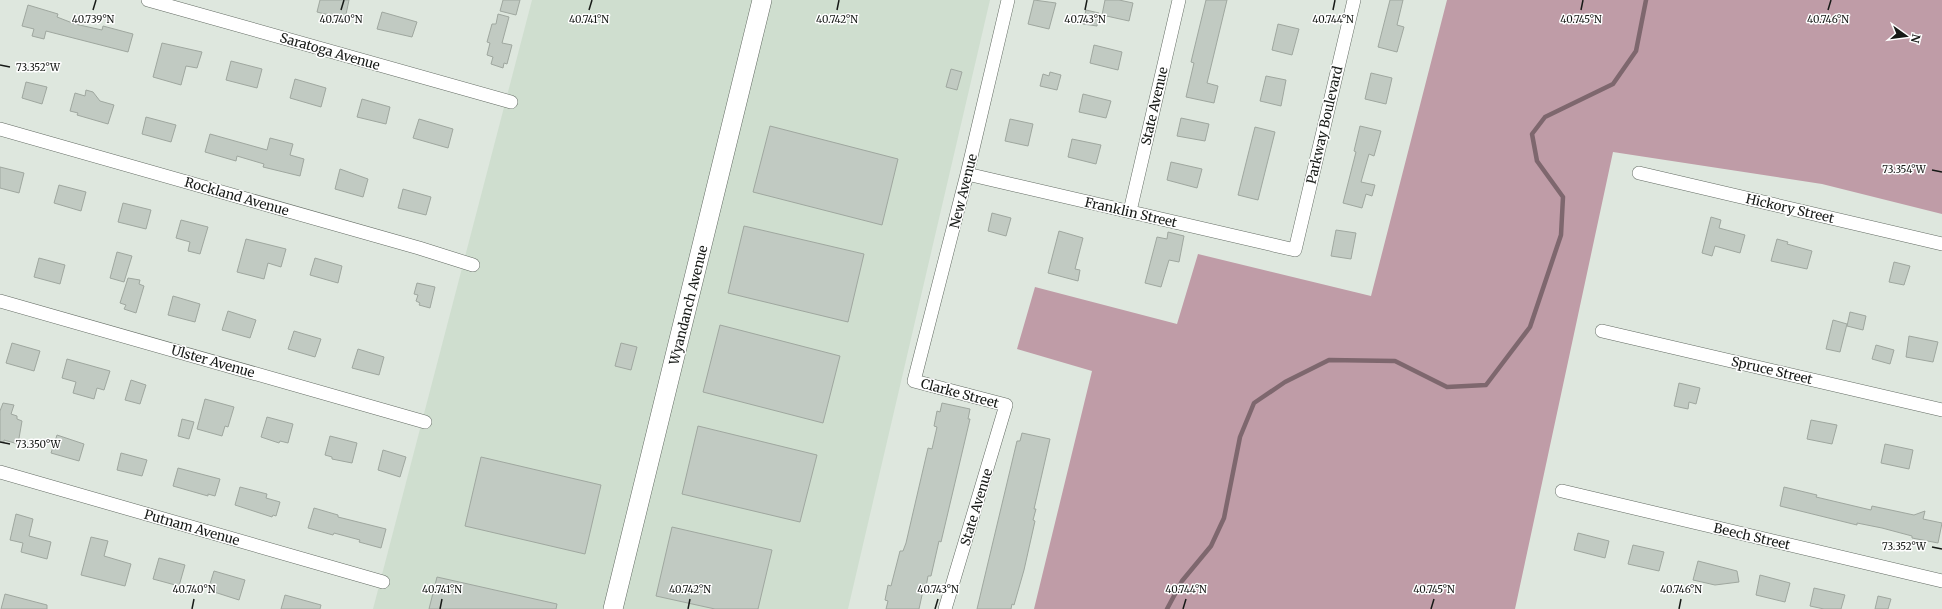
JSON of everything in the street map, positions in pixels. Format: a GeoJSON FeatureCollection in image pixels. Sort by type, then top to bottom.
{"type":"FeatureCollection","features":[{"type":"Feature","properties":{"kind":"street","name":"Saratoga Avenue"},"geometry":{"type":"LineString","coordinates":[[148,0],[511,102]]}},
{"type":"Feature","properties":{"kind":"street","name":"Wyandanch Avenue"},"geometry":{"type":"LineString","coordinates":[[612,609],[762,0]]}},
{"type":"Feature","properties":{"kind":"street","name":"New Avenue"},"geometry":{"type":"LineString","coordinates":[[914,381],[967,174],[1008,0]]}},
{"type":"Feature","properties":{"kind":"street","name":"State Avenue"},"geometry":{"type":"LineString","coordinates":[[1130,211],[1179,0]]}},
{"type":"Feature","properties":{"kind":"street","name":"Parkway Boulevard"},"geometry":{"type":"LineString","coordinates":[[1295,250],[1354,0]]}},
{"type":"Feature","properties":{"kind":"street","name":"Rockland Avenue"},"geometry":{"type":"LineString","coordinates":[[0,129],[473,265]]}},
{"type":"Feature","properties":{"kind":"street","name":"Hickory Street"},"geometry":{"type":"LineString","coordinates":[[1639,173],[1942,244]]}},
{"type":"Feature","properties":{"kind":"street","name":"Franklin Street"},"geometry":{"type":"LineString","coordinates":[[967,174],[1295,250]]}},
{"type":"Feature","properties":{"kind":"street","name":"Ulster Avenue"},"geometry":{"type":"LineString","coordinates":[[0,301],[425,422]]}},
{"type":"Feature","properties":{"kind":"street","name":"Spruce Street"},"geometry":{"type":"LineString","coordinates":[[1602,331],[1942,410]]}},
{"type":"Feature","properties":{"kind":"street","name":"Clarke Street"},"geometry":{"type":"LineString","coordinates":[[914,381],[1006,405]]}},
{"type":"Feature","properties":{"kind":"street","name":"State Avenue"},"geometry":{"type":"LineString","coordinates":[[946,609],[1006,405]]}},
{"type":"Feature","properties":{"kind":"street","name":"Putnam Avenue"},"geometry":{"type":"LineString","coordinates":[[0,472],[383,582]]}},
{"type":"Feature","properties":{"kind":"street","name":"Beech Street"},"geometry":{"type":"LineString","coordinates":[[1562,491],[1942,581]]}},
{"type":"Feature","properties":{"kind":"shaded area"},"geometry":{"type":"Polygon","coordinates":[[[532,0],[990,0],[848,609],[373,609],[532,0]]]}},
{"type":"Feature","properties":{"kind":"shaded area"},"geometry":{"type":"Polygon","coordinates":[[[1447,0],[1942,0],[1942,214],[1822,184],[1613,152],[1515,609],[1034,609],[1092,371],[1017,349],[1035,287],[1177,324],[1198,254],[1371,296],[1447,0]]]}},
{"type":"Feature","properties":{"kind":"building"},"geometry":{"type":"Polygon","coordinates":[[[320,0],[349,0],[345,19],[317,12],[320,0]]]}},
{"type":"Feature","properties":{"kind":"building"},"geometry":{"type":"Polygon","coordinates":[[[503,0],[520,0],[516,15],[500,11],[503,0]]]}},
{"type":"Feature","properties":{"kind":"building"},"geometry":{"type":"Polygon","coordinates":[[[1034,0],[1056,3],[1049,29],[1028,24],[1034,0]]]}},
{"type":"Feature","properties":{"kind":"building"},"geometry":{"type":"Polygon","coordinates":[[[1105,0],[1119,0],[1133,3],[1129,21],[1102,15],[1105,0]]]}},
{"type":"Feature","properties":{"kind":"building"},"geometry":{"type":"Polygon","coordinates":[[[1206,0],[1227,0],[1207,83],[1218,86],[1214,103],[1186,97],[1194,63],[1191,62],[1206,0]]]}},
{"type":"Feature","properties":{"kind":"building"},"geometry":{"type":"Polygon","coordinates":[[[1390,0],[1403,0],[1397,25],[1404,27],[1397,52],[1378,47],[1390,0]]]}},
{"type":"Feature","properties":{"kind":"building"},"geometry":{"type":"Polygon","coordinates":[[[28,5],[58,14],[57,17],[75,24],[102,30],[103,26],[133,34],[128,52],[46,31],[44,39],[32,36],[34,29],[22,26],[28,5]]]}},
{"type":"Feature","properties":{"kind":"building"},"geometry":{"type":"Polygon","coordinates":[[[1086,10],[1099,13],[1097,26],[1083,24],[1086,10]]]}},
{"type":"Feature","properties":{"kind":"building"},"geometry":{"type":"Polygon","coordinates":[[[382,12],[417,22],[412,37],[377,29],[382,12]]]}},
{"type":"Feature","properties":{"kind":"building"},"geometry":{"type":"Polygon","coordinates":[[[498,14],[509,17],[502,43],[512,45],[507,64],[504,63],[503,68],[491,64],[493,57],[487,55],[490,43],[487,42],[492,24],[496,24],[498,14]]]}},
{"type":"Feature","properties":{"kind":"building"},"geometry":{"type":"Polygon","coordinates":[[[1278,24],[1299,29],[1292,55],[1272,50],[1278,24]]]}},
{"type":"Feature","properties":{"kind":"building"},"geometry":{"type":"Polygon","coordinates":[[[162,43],[202,52],[197,68],[186,66],[181,85],[153,77],[162,43]]]}},
{"type":"Feature","properties":{"kind":"building"},"geometry":{"type":"Polygon","coordinates":[[[1094,45],[1122,52],[1118,70],[1090,63],[1094,45]]]}},
{"type":"Feature","properties":{"kind":"building"},"geometry":{"type":"Polygon","coordinates":[[[231,61],[262,69],[257,88],[226,80],[231,61]]]}},
{"type":"Feature","properties":{"kind":"building"},"geometry":{"type":"Polygon","coordinates":[[[951,69],[962,72],[957,90],[946,87],[951,69]]]}},
{"type":"Feature","properties":{"kind":"building"},"geometry":{"type":"Polygon","coordinates":[[[1050,72],[1061,75],[1057,90],[1040,86],[1043,74],[1049,76],[1050,72]]]}},
{"type":"Feature","properties":{"kind":"building"},"geometry":{"type":"Polygon","coordinates":[[[1371,73],[1392,78],[1386,104],[1365,99],[1371,73]]]}},
{"type":"Feature","properties":{"kind":"building"},"geometry":{"type":"Polygon","coordinates":[[[1266,76],[1286,80],[1281,106],[1260,101],[1266,76]]]}},
{"type":"Feature","properties":{"kind":"building"},"geometry":{"type":"Polygon","coordinates":[[[295,79],[326,88],[321,107],[290,98],[295,79]]]}},
{"type":"Feature","properties":{"kind":"building"},"geometry":{"type":"Polygon","coordinates":[[[26,82],[47,87],[42,104],[22,98],[26,82]]]}},
{"type":"Feature","properties":{"kind":"building"},"geometry":{"type":"Polygon","coordinates":[[[86,90],[93,92],[100,101],[114,105],[108,124],[77,115],[78,113],[70,111],[75,93],[85,96],[86,90]]]}},
{"type":"Feature","properties":{"kind":"building"},"geometry":{"type":"Polygon","coordinates":[[[1083,94],[1111,101],[1106,118],[1079,112],[1083,94]]]}},
{"type":"Feature","properties":{"kind":"building"},"geometry":{"type":"Polygon","coordinates":[[[362,99],[390,107],[386,124],[357,117],[362,99]]]}},
{"type":"Feature","properties":{"kind":"building"},"geometry":{"type":"Polygon","coordinates":[[[146,117],[176,125],[171,142],[142,134],[146,117]]]}},
{"type":"Feature","properties":{"kind":"building"},"geometry":{"type":"Polygon","coordinates":[[[1181,118],[1209,124],[1205,141],[1177,136],[1181,118]]]}},
{"type":"Feature","properties":{"kind":"building"},"geometry":{"type":"Polygon","coordinates":[[[419,119],[453,129],[448,148],[413,138],[419,119]]]}},
{"type":"Feature","properties":{"kind":"building"},"geometry":{"type":"Polygon","coordinates":[[[1010,119],[1033,124],[1028,146],[1005,141],[1010,119]]]}},
{"type":"Feature","properties":{"kind":"building"},"geometry":{"type":"Polygon","coordinates":[[[770,126],[898,159],[882,225],[753,192],[770,126]]]}},
{"type":"Feature","properties":{"kind":"building"},"geometry":{"type":"Polygon","coordinates":[[[1360,126],[1381,131],[1374,156],[1369,154],[1361,182],[1375,185],[1372,196],[1366,194],[1362,208],[1343,203],[1356,152],[1354,151],[1360,126]]]}},
{"type":"Feature","properties":{"kind":"building"},"geometry":{"type":"Polygon","coordinates":[[[1255,127],[1275,132],[1258,200],[1238,195],[1255,127]]]}},
{"type":"Feature","properties":{"kind":"building"},"geometry":{"type":"Polygon","coordinates":[[[210,134],[267,150],[270,138],[293,144],[290,155],[304,159],[300,176],[263,167],[264,164],[237,156],[236,161],[205,152],[210,134]]]}},
{"type":"Feature","properties":{"kind":"building"},"geometry":{"type":"Polygon","coordinates":[[[1072,139],[1101,145],[1096,164],[1068,157],[1072,139]]]}},
{"type":"Feature","properties":{"kind":"building"},"geometry":{"type":"Polygon","coordinates":[[[1171,162],[1202,169],[1197,188],[1167,180],[1171,162]]]}},
{"type":"Feature","properties":{"kind":"building"},"geometry":{"type":"Polygon","coordinates":[[[0,167],[24,173],[19,193],[0,188],[0,167]]]}},
{"type":"Feature","properties":{"kind":"building"},"geometry":{"type":"Polygon","coordinates":[[[340,169],[368,179],[363,197],[335,189],[340,169]]]}},
{"type":"Feature","properties":{"kind":"building"},"geometry":{"type":"Polygon","coordinates":[[[59,185],[86,192],[81,211],[54,203],[59,185]]]}},
{"type":"Feature","properties":{"kind":"building"},"geometry":{"type":"Polygon","coordinates":[[[403,189],[431,197],[426,215],[398,208],[403,189]]]}},
{"type":"Feature","properties":{"kind":"building"},"geometry":{"type":"Polygon","coordinates":[[[123,203],[151,210],[146,229],[118,222],[123,203]]]}},
{"type":"Feature","properties":{"kind":"building"},"geometry":{"type":"Polygon","coordinates":[[[992,213],[1011,218],[1006,236],[988,231],[992,213]]]}},
{"type":"Feature","properties":{"kind":"building"},"geometry":{"type":"Polygon","coordinates":[[[1711,217],[1721,220],[1719,228],[1745,235],[1740,253],[1715,246],[1712,256],[1702,253],[1711,217]]]}},
{"type":"Feature","properties":{"kind":"building"},"geometry":{"type":"Polygon","coordinates":[[[181,220],[208,227],[200,254],[188,251],[190,242],[176,238],[181,220]]]}},
{"type":"Feature","properties":{"kind":"building"},"geometry":{"type":"Polygon","coordinates":[[[744,226],[864,254],[848,322],[728,293],[744,226]]]}},
{"type":"Feature","properties":{"kind":"building"},"geometry":{"type":"Polygon","coordinates":[[[1336,230],[1356,233],[1351,259],[1331,256],[1336,230]]]}},
{"type":"Feature","properties":{"kind":"building"},"geometry":{"type":"Polygon","coordinates":[[[1059,231],[1083,238],[1075,269],[1080,270],[1078,281],[1048,273],[1059,231]]]}},
{"type":"Feature","properties":{"kind":"building"},"geometry":{"type":"Polygon","coordinates":[[[1168,232],[1184,236],[1179,262],[1169,260],[1161,287],[1145,283],[1157,237],[1167,239],[1168,232]]]}},
{"type":"Feature","properties":{"kind":"building"},"geometry":{"type":"Polygon","coordinates":[[[246,239],[286,249],[281,267],[268,263],[264,279],[237,272],[246,239]]]}},
{"type":"Feature","properties":{"kind":"building"},"geometry":{"type":"Polygon","coordinates":[[[1777,239],[1788,242],[1787,244],[1812,251],[1807,269],[1771,261],[1777,239]]]}},
{"type":"Feature","properties":{"kind":"building"},"geometry":{"type":"Polygon","coordinates":[[[117,252],[132,256],[124,282],[110,278],[117,252]]]}},
{"type":"Feature","properties":{"kind":"building"},"geometry":{"type":"Polygon","coordinates":[[[39,258],[65,265],[60,284],[34,277],[39,258]]]}},
{"type":"Feature","properties":{"kind":"building"},"geometry":{"type":"Polygon","coordinates":[[[315,258],[342,266],[338,283],[310,275],[315,258]]]}},
{"type":"Feature","properties":{"kind":"building"},"geometry":{"type":"Polygon","coordinates":[[[1894,262],[1910,266],[1904,285],[1889,282],[1894,262]]]}},
{"type":"Feature","properties":{"kind":"building"},"geometry":{"type":"Polygon","coordinates":[[[128,278],[140,280],[139,284],[144,286],[136,313],[124,309],[126,305],[120,303],[128,278]]]}},
{"type":"Feature","properties":{"kind":"building"},"geometry":{"type":"Polygon","coordinates":[[[417,283],[435,287],[430,308],[419,305],[420,303],[416,301],[418,295],[414,294],[417,283]]]}},
{"type":"Feature","properties":{"kind":"building"},"geometry":{"type":"Polygon","coordinates":[[[173,296],[200,304],[195,322],[168,315],[173,296]]]}},
{"type":"Feature","properties":{"kind":"building"},"geometry":{"type":"Polygon","coordinates":[[[228,311],[256,320],[250,338],[222,330],[228,311]]]}},
{"type":"Feature","properties":{"kind":"building"},"geometry":{"type":"Polygon","coordinates":[[[1850,312],[1866,316],[1863,330],[1847,326],[1850,312]]]}},
{"type":"Feature","properties":{"kind":"building"},"geometry":{"type":"Polygon","coordinates":[[[1833,320],[1847,324],[1840,352],[1826,349],[1833,320]]]}},
{"type":"Feature","properties":{"kind":"building"},"geometry":{"type":"Polygon","coordinates":[[[720,325],[840,356],[823,423],[703,392],[720,325]]]}},
{"type":"Feature","properties":{"kind":"building"},"geometry":{"type":"Polygon","coordinates":[[[294,331],[321,339],[315,357],[288,349],[294,331]]]}},
{"type":"Feature","properties":{"kind":"building"},"geometry":{"type":"Polygon","coordinates":[[[1909,336],[1938,342],[1933,362],[1906,357],[1909,336]]]}},
{"type":"Feature","properties":{"kind":"building"},"geometry":{"type":"Polygon","coordinates":[[[12,343],[40,351],[34,371],[6,363],[12,343]]]}},
{"type":"Feature","properties":{"kind":"building"},"geometry":{"type":"Polygon","coordinates":[[[621,343],[637,347],[631,370],[615,366],[621,343]]]}},
{"type":"Feature","properties":{"kind":"building"},"geometry":{"type":"Polygon","coordinates":[[[1876,345],[1894,350],[1890,364],[1872,359],[1876,345]]]}},
{"type":"Feature","properties":{"kind":"building"},"geometry":{"type":"Polygon","coordinates":[[[358,349],[384,357],[379,375],[352,368],[358,349]]]}},
{"type":"Feature","properties":{"kind":"building"},"geometry":{"type":"Polygon","coordinates":[[[67,359],[110,371],[104,390],[97,388],[94,399],[73,393],[76,382],[62,378],[67,359]]]}},
{"type":"Feature","properties":{"kind":"building"},"geometry":{"type":"Polygon","coordinates":[[[131,380],[146,385],[140,404],[125,400],[131,380]]]}},
{"type":"Feature","properties":{"kind":"building"},"geometry":{"type":"Polygon","coordinates":[[[1679,383],[1700,388],[1696,404],[1689,402],[1688,409],[1674,406],[1679,383]]]}},
{"type":"Feature","properties":{"kind":"building"},"geometry":{"type":"Polygon","coordinates":[[[205,399],[234,407],[228,427],[225,426],[222,436],[197,429],[205,399]]]}},
{"type":"Feature","properties":{"kind":"building"},"geometry":{"type":"Polygon","coordinates":[[[3,403],[14,405],[11,414],[17,416],[17,419],[22,421],[18,444],[4,440],[4,442],[0,442],[0,411],[3,403]]]}},
{"type":"Feature","properties":{"kind":"building"},"geometry":{"type":"Polygon","coordinates":[[[942,403],[970,409],[968,419],[970,419],[941,542],[939,541],[931,576],[928,576],[926,587],[924,586],[919,609],[886,609],[888,601],[885,600],[888,585],[891,586],[900,551],[903,551],[906,543],[928,448],[932,449],[937,427],[934,426],[937,411],[940,412],[942,403]]]}},
{"type":"Feature","properties":{"kind":"building"},"geometry":{"type":"Polygon","coordinates":[[[267,417],[293,424],[288,443],[280,441],[279,443],[261,437],[267,417]]]}},
{"type":"Feature","properties":{"kind":"building"},"geometry":{"type":"Polygon","coordinates":[[[182,419],[194,422],[189,439],[178,436],[182,419]]]}},
{"type":"Feature","properties":{"kind":"building"},"geometry":{"type":"Polygon","coordinates":[[[1811,420],[1837,425],[1832,444],[1807,439],[1811,420]]]}},
{"type":"Feature","properties":{"kind":"building"},"geometry":{"type":"Polygon","coordinates":[[[698,426],[817,455],[800,522],[682,494],[698,426]]]}},
{"type":"Feature","properties":{"kind":"building"},"geometry":{"type":"Polygon","coordinates":[[[1022,433],[1050,439],[1034,509],[1036,509],[1033,520],[1035,521],[1024,570],[1014,605],[1012,604],[1011,609],[977,609],[1017,441],[1020,441],[1022,433]]]}},
{"type":"Feature","properties":{"kind":"building"},"geometry":{"type":"Polygon","coordinates":[[[57,435],[84,444],[79,461],[51,453],[57,435]]]}},
{"type":"Feature","properties":{"kind":"building"},"geometry":{"type":"Polygon","coordinates":[[[330,436],[357,443],[352,463],[332,459],[332,457],[325,455],[330,436]]]}},
{"type":"Feature","properties":{"kind":"building"},"geometry":{"type":"Polygon","coordinates":[[[1885,444],[1913,450],[1909,469],[1881,463],[1885,444]]]}},
{"type":"Feature","properties":{"kind":"building"},"geometry":{"type":"Polygon","coordinates":[[[383,450],[406,457],[400,477],[378,470],[383,450]]]}},
{"type":"Feature","properties":{"kind":"building"},"geometry":{"type":"Polygon","coordinates":[[[121,453],[147,460],[142,476],[117,470],[121,453]]]}},
{"type":"Feature","properties":{"kind":"building"},"geometry":{"type":"Polygon","coordinates":[[[481,457],[601,485],[585,554],[465,526],[481,457]]]}},
{"type":"Feature","properties":{"kind":"building"},"geometry":{"type":"Polygon","coordinates":[[[178,468],[220,479],[215,496],[208,494],[208,496],[173,486],[178,468]]]}},
{"type":"Feature","properties":{"kind":"building"},"geometry":{"type":"Polygon","coordinates":[[[240,487],[267,494],[266,498],[280,502],[276,516],[273,515],[272,517],[235,505],[240,487]]]}},
{"type":"Feature","properties":{"kind":"building"},"geometry":{"type":"Polygon","coordinates":[[[1784,487],[1817,495],[1816,497],[1871,510],[1872,506],[1914,515],[1925,511],[1923,519],[1942,523],[1938,543],[1912,538],[1912,536],[1882,528],[1857,523],[1857,525],[1780,506],[1784,487]]]}},
{"type":"Feature","properties":{"kind":"building"},"geometry":{"type":"Polygon","coordinates":[[[314,508],[338,515],[338,517],[386,529],[381,548],[359,542],[360,540],[308,528],[314,508]]]}},
{"type":"Feature","properties":{"kind":"building"},"geometry":{"type":"Polygon","coordinates":[[[16,514],[33,519],[29,536],[51,542],[47,559],[21,552],[23,543],[10,540],[16,514]]]}},
{"type":"Feature","properties":{"kind":"building"},"geometry":{"type":"Polygon","coordinates":[[[672,527],[772,550],[758,609],[715,609],[656,596],[672,527]]]}},
{"type":"Feature","properties":{"kind":"building"},"geometry":{"type":"Polygon","coordinates":[[[1578,533],[1609,541],[1605,558],[1574,550],[1578,533]]]}},
{"type":"Feature","properties":{"kind":"building"},"geometry":{"type":"Polygon","coordinates":[[[91,537],[108,541],[104,556],[131,564],[125,586],[81,575],[91,537]]]}},
{"type":"Feature","properties":{"kind":"building"},"geometry":{"type":"Polygon","coordinates":[[[1633,545],[1664,552],[1659,571],[1628,564],[1633,545]]]}},
{"type":"Feature","properties":{"kind":"building"},"geometry":{"type":"Polygon","coordinates":[[[159,558],[185,565],[179,586],[153,579],[159,558]]]}},
{"type":"Feature","properties":{"kind":"building"},"geometry":{"type":"Polygon","coordinates":[[[1698,561],[1737,571],[1739,582],[1715,585],[1693,580],[1698,561]]]}},
{"type":"Feature","properties":{"kind":"building"},"geometry":{"type":"Polygon","coordinates":[[[214,571],[245,580],[239,600],[208,590],[214,571]]]}},
{"type":"Feature","properties":{"kind":"building"},"geometry":{"type":"Polygon","coordinates":[[[1760,575],[1790,583],[1785,602],[1756,595],[1760,575]]]}},
{"type":"Feature","properties":{"kind":"building"},"geometry":{"type":"Polygon","coordinates":[[[437,577],[557,604],[556,609],[429,609],[437,577]]]}},
{"type":"Feature","properties":{"kind":"building"},"geometry":{"type":"Polygon","coordinates":[[[1814,588],[1845,595],[1841,609],[1824,609],[1810,606],[1814,588]]]}},
{"type":"Feature","properties":{"kind":"building"},"geometry":{"type":"Polygon","coordinates":[[[5,594],[47,605],[47,609],[1,609],[5,594]]]}},
{"type":"Feature","properties":{"kind":"building"},"geometry":{"type":"Polygon","coordinates":[[[285,595],[321,605],[320,609],[281,609],[285,595]]]}},
{"type":"Feature","properties":{"kind":"building"},"geometry":{"type":"Polygon","coordinates":[[[1878,596],[1891,599],[1888,609],[1875,609],[1878,596]]]}},
{"type":"Feature","properties":{"kind":"waterway"},"geometry":{"type":"LineString","coordinates":[[1167,609],[1182,581],[1211,546],[1224,518],[1240,437],[1254,403],[1285,382],[1329,360],[1395,361],[1447,387],[1486,385],[1530,327],[1561,235],[1563,197],[1537,161],[1532,134],[1545,117],[1613,84],[1636,51],[1646,0]]}}]}
